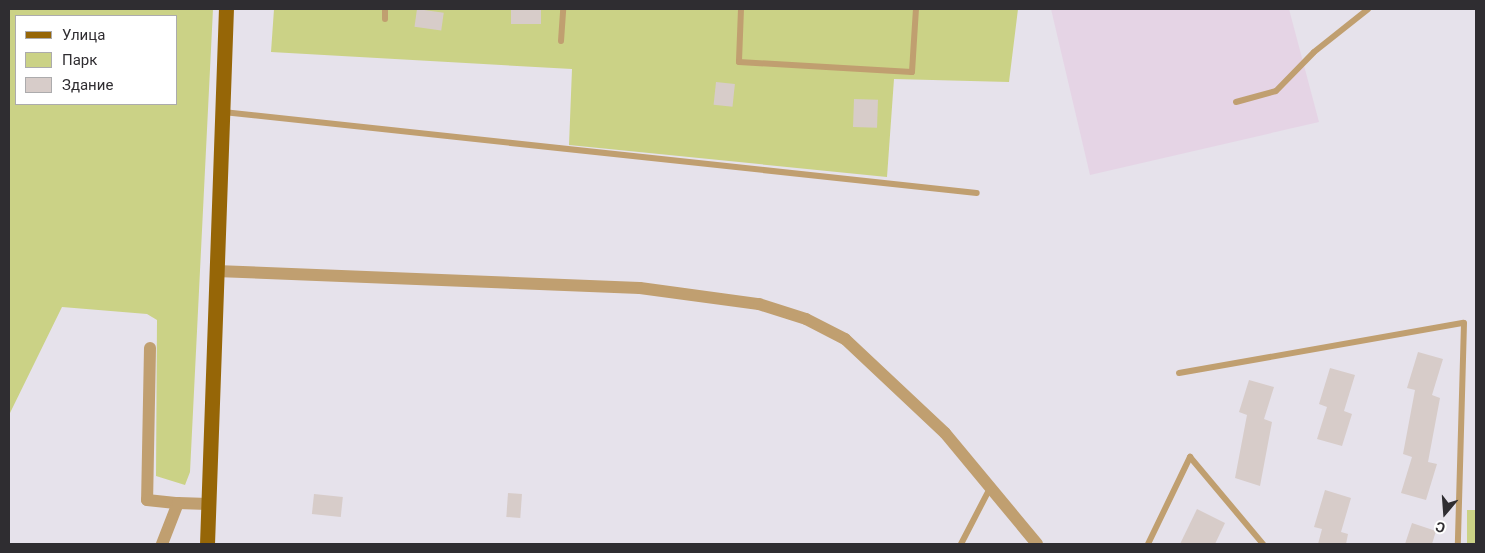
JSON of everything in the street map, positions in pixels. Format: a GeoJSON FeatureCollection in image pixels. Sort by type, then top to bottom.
{"type":"FeatureCollection","features":[{"type":"Feature","properties":{"kind":"main road"},"geometry":{"type":"LineString","coordinates":[[207,544],[226,9]]}},
{"type":"Feature","properties":{"kind":"street"},"geometry":{"type":"LineString","coordinates":[[216,271],[640,288],[759,304],[806,319],[845,339],[945,433],[1037,544]]}},
{"type":"Feature","properties":{"kind":"street"},"geometry":{"type":"LineString","coordinates":[[150,348],[147,500],[208,504]]}},
{"type":"Feature","properties":{"kind":"street"},"geometry":{"type":"LineString","coordinates":[[162,544],[178,503]]}},
{"type":"Feature","properties":{"kind":"lane"},"geometry":{"type":"LineString","coordinates":[[385,19],[386,9]]}},
{"type":"Feature","properties":{"kind":"lane"},"geometry":{"type":"LineString","coordinates":[[562,41],[563,9]]}},
{"type":"Feature","properties":{"kind":"lane"},"geometry":{"type":"LineString","coordinates":[[741,9],[739,62],[912,72],[916,9]]}},
{"type":"Feature","properties":{"kind":"lane"},"geometry":{"type":"LineString","coordinates":[[1236,102],[1276,92],[1314,52],[1368,9]]}},
{"type":"Feature","properties":{"kind":"lane"},"geometry":{"type":"LineString","coordinates":[[222,112],[977,193]]}},
{"type":"Feature","properties":{"kind":"lane"},"geometry":{"type":"LineString","coordinates":[[1179,373],[1464,322],[1458,544]]}},
{"type":"Feature","properties":{"kind":"lane"},"geometry":{"type":"LineString","coordinates":[[1148,544],[1190,457],[1263,544]]}},
{"type":"Feature","properties":{"kind":"lane"},"geometry":{"type":"LineString","coordinates":[[961,544],[990,488]]}},
{"type":"Feature","properties":{"kind":"shaded area"},"geometry":{"type":"Polygon","coordinates":[[[1051,9],[1289,9],[1319,122],[1090,175],[1051,9]]]}},
{"type":"Feature","properties":{"kind":"green space"},"geometry":{"type":"Polygon","coordinates":[[[9,9],[213,9],[190,472],[185,485],[156,476],[157,320],[147,314],[62,307],[9,415],[9,9]]]}},
{"type":"Feature","properties":{"kind":"green space"},"geometry":{"type":"Polygon","coordinates":[[[274,9],[1018,9],[1009,82],[894,79],[887,177],[569,145],[572,69],[271,52],[274,9]]]}},
{"type":"Feature","properties":{"kind":"green space"},"geometry":{"type":"Polygon","coordinates":[[[1467,510],[1476,510],[1476,544],[1467,544],[1467,510]]]}},
{"type":"Feature","properties":{"kind":"building"},"geometry":{"type":"Polygon","coordinates":[[[417,9],[444,13],[441,31],[414,27],[417,9]]]}},
{"type":"Feature","properties":{"kind":"building"},"geometry":{"type":"Polygon","coordinates":[[[511,9],[541,9],[541,24],[511,24],[511,9]]]}},
{"type":"Feature","properties":{"kind":"building"},"geometry":{"type":"Polygon","coordinates":[[[716,82],[735,84],[732,107],[714,105],[716,82]]]}},
{"type":"Feature","properties":{"kind":"building"},"geometry":{"type":"Polygon","coordinates":[[[854,99],[878,100],[877,128],[853,127],[854,99]]]}},
{"type":"Feature","properties":{"kind":"building"},"geometry":{"type":"Polygon","coordinates":[[[1418,352],[1443,359],[1432,395],[1440,398],[1428,462],[1437,464],[1426,500],[1401,493],[1412,457],[1403,454],[1415,390],[1407,388],[1418,352]]]}},
{"type":"Feature","properties":{"kind":"building"},"geometry":{"type":"Polygon","coordinates":[[[1330,368],[1355,375],[1344,411],[1352,414],[1342,446],[1317,439],[1327,407],[1319,404],[1330,368]]]}},
{"type":"Feature","properties":{"kind":"building"},"geometry":{"type":"Polygon","coordinates":[[[1249,380],[1274,387],[1264,419],[1272,422],[1260,486],[1235,478],[1247,415],[1239,412],[1249,380]]]}},
{"type":"Feature","properties":{"kind":"building"},"geometry":{"type":"Polygon","coordinates":[[[1325,490],[1351,498],[1341,532],[1348,534],[1346,544],[1318,544],[1322,529],[1314,527],[1325,490]]]}},
{"type":"Feature","properties":{"kind":"building"},"geometry":{"type":"Polygon","coordinates":[[[508,493],[522,494],[520,518],[506,517],[508,493]]]}},
{"type":"Feature","properties":{"kind":"building"},"geometry":{"type":"Polygon","coordinates":[[[314,494],[343,497],[341,517],[312,514],[314,494]]]}},
{"type":"Feature","properties":{"kind":"building"},"geometry":{"type":"Polygon","coordinates":[[[1197,509],[1225,523],[1215,544],[1180,544],[1197,509]]]}},
{"type":"Feature","properties":{"kind":"building"},"geometry":{"type":"Polygon","coordinates":[[[1412,523],[1436,531],[1432,544],[1405,544],[1412,523]]]}}]}
